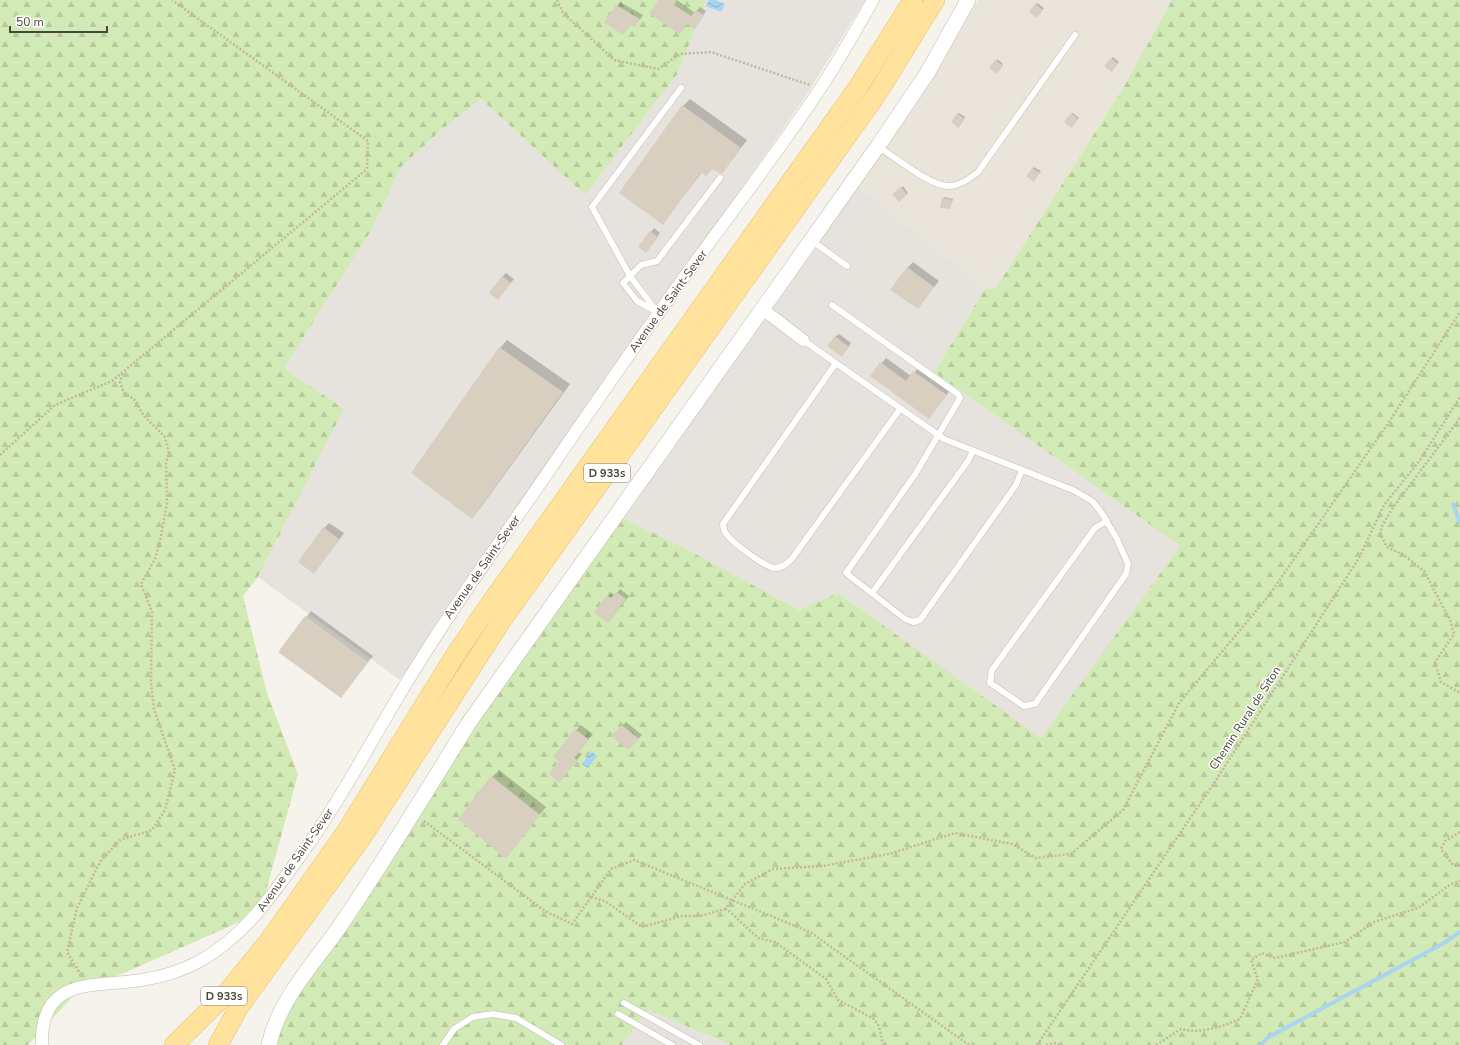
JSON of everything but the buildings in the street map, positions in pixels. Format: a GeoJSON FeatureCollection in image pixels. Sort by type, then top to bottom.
{"type":"FeatureCollection","features":[{"type":"Feature","properties":{"kind":"main road","name":"D 933s"},"geometry":{"type":"LineString","coordinates":[[174,1045],[206,1016],[269,941],[346,832],[454,657],[479,620],[857,89],[913,0]]}},
{"type":"Feature","properties":{"kind":"main road","name":"D 933s"},"geometry":{"type":"LineString","coordinates":[[218,1045],[239,1007],[360,840],[500,623],[877,94],[935,0]]}},
{"type":"Feature","properties":{"kind":"street","name":"Avenue de Saint-Sever"},"geometry":{"type":"LineString","coordinates":[[42,1045],[42,1031],[46,1014],[55,1000],[74,988],[95,983],[139,981],[182,970],[202,960],[229,941],[256,916],[320,829],[444,622],[658,313],[775,154],[820,88],[873,0]]}},
{"type":"Feature","properties":{"kind":"street"},"geometry":{"type":"LineString","coordinates":[[269,1045],[280,1014],[291,993],[341,925],[414,813],[468,724],[761,308],[878,146],[928,72],[968,0]]}},
{"type":"Feature","properties":{"kind":"street"},"geometry":{"type":"LineString","coordinates":[[761,308],[803,340]]}},
{"type":"Feature","properties":{"kind":"lane"},"geometry":{"type":"LineString","coordinates":[[878,146],[932,181],[948,186],[966,182],[978,172],[1075,35]]}},
{"type":"Feature","properties":{"kind":"lane"},"geometry":{"type":"LineString","coordinates":[[658,313],[630,276],[592,207],[681,88]]}},
{"type":"Feature","properties":{"kind":"lane"},"geometry":{"type":"LineString","coordinates":[[658,313],[637,301],[623,283],[641,265],[656,261],[720,178]]}},
{"type":"Feature","properties":{"kind":"lane"},"geometry":{"type":"LineString","coordinates":[[810,239],[846,266]]}},
{"type":"Feature","properties":{"kind":"lane"},"geometry":{"type":"LineString","coordinates":[[832,305],[958,394],[960,398],[958,404],[937,435],[916,474],[846,573],[905,619],[913,622],[920,620],[1016,486],[1022,470]]}},
{"type":"Feature","properties":{"kind":"lane"},"geometry":{"type":"LineString","coordinates":[[803,340],[937,435],[973,451],[1083,494],[1092,501],[1106,522],[1117,539],[1128,564],[1126,574],[1035,704],[1024,706],[990,682],[992,670],[1095,528],[1106,522]]}},
{"type":"Feature","properties":{"kind":"lane"},"geometry":{"type":"LineString","coordinates":[[836,363],[723,524],[724,530],[728,537],[766,565],[774,568],[782,567],[791,560],[900,409]]}},
{"type":"Feature","properties":{"kind":"lane"},"geometry":{"type":"LineString","coordinates":[[872,593],[968,461],[973,451]]}},
{"type":"Feature","properties":{"kind":"lane"},"geometry":{"type":"LineString","coordinates":[[624,1003],[695,1044]]}},
{"type":"Feature","properties":{"kind":"lane"},"geometry":{"type":"LineString","coordinates":[[443,1045],[454,1029],[473,1016],[494,1014],[516,1018],[561,1045]]}},
{"type":"Feature","properties":{"kind":"lane"},"geometry":{"type":"LineString","coordinates":[[618,1014],[672,1045]]}},
{"type":"Feature","properties":{"kind":"path"},"geometry":{"type":"LineString","coordinates":[[0,455],[55,405],[112,382],[366,169],[368,141],[172,0]]}},
{"type":"Feature","properties":{"kind":"path"},"geometry":{"type":"LineString","coordinates":[[557,0],[563,13],[614,60],[658,69],[680,54],[712,52],[820,88]]}},
{"type":"Feature","properties":{"kind":"path"},"geometry":{"type":"LineString","coordinates":[[725,910],[745,884],[773,869],[823,866],[889,854],[954,833],[1012,844],[1036,858],[1071,854],[1123,810],[1179,703],[1267,598],[1389,422],[1460,312]]}},
{"type":"Feature","properties":{"kind":"path"},"geometry":{"type":"LineString","coordinates":[[74,988],[83,978],[76,969],[67,952],[77,908],[85,890],[100,862],[120,840],[152,830],[165,810],[175,770],[154,709],[151,683],[152,612],[141,584],[155,559],[160,541],[167,503],[166,462],[169,454],[165,437],[144,416],[134,399],[124,393],[120,382],[123,372]]}},
{"type":"Feature","properties":{"kind":"path","name":"Chemin Rural de Siton"},"geometry":{"type":"LineString","coordinates":[[1037,1045],[1216,780],[1354,564],[1384,505],[1420,460],[1460,397]]}},
{"type":"Feature","properties":{"kind":"path"},"geometry":{"type":"LineString","coordinates":[[1460,418],[1392,509],[1381,528],[1381,536],[1387,547],[1405,556],[1424,571],[1450,620],[1454,634],[1435,662],[1441,682],[1460,693]]}},
{"type":"Feature","properties":{"kind":"path"},"geometry":{"type":"LineString","coordinates":[[414,813],[545,910],[572,924],[611,869],[634,860],[810,932],[969,1045]]}},
{"type":"Feature","properties":{"kind":"path"},"geometry":{"type":"LineString","coordinates":[[1460,832],[1445,841],[1441,849],[1453,865],[1460,865]]}},
{"type":"Feature","properties":{"kind":"path"},"geometry":{"type":"LineString","coordinates":[[1156,1045],[1181,1029],[1215,1029],[1240,1019],[1258,979],[1251,960],[1262,953],[1275,958],[1317,948],[1321,949],[1345,942],[1374,922],[1418,908],[1451,884],[1460,881]]}},
{"type":"Feature","properties":{"kind":"path"},"geometry":{"type":"LineString","coordinates":[[592,896],[605,902],[642,926],[682,916],[700,916],[728,910],[758,938],[775,942],[826,979],[838,1000],[874,1019],[878,1026],[883,1045]]}},
{"type":"Feature","properties":{"kind":"path"},"geometry":{"type":"LineString","coordinates":[[1046,1045],[1056,1043],[1059,1045]]}},
{"type":"Feature","properties":{"kind":"shaded area"},"geometry":{"type":"Polygon","coordinates":[[[706,0],[865,0],[806,96],[400,680],[258,577],[344,409],[284,368],[371,231],[401,167],[440,131],[481,99],[585,195],[678,73],[706,0]]]}},
{"type":"Feature","properties":{"kind":"shaded area"},"geometry":{"type":"Polygon","coordinates":[[[978,0],[1172,0],[1125,85],[996,288],[985,289],[858,187],[978,0]]]}},
{"type":"Feature","properties":{"kind":"shaded area"},"geometry":{"type":"Polygon","coordinates":[[[858,187],[985,289],[934,372],[1180,546],[1041,739],[838,593],[799,610],[679,545],[620,517],[858,187]]]}},
{"type":"Feature","properties":{"kind":"shaded area"},"geometry":{"type":"Polygon","coordinates":[[[648,1010],[731,1045],[622,1045],[648,1010]]]}},
{"type":"Feature","properties":{"kind":"green space"},"geometry":{"type":"Polygon","coordinates":[[[0,0],[706,0],[678,73],[585,195],[481,99],[440,131],[401,167],[371,231],[284,368],[344,409],[258,577],[243,596],[267,693],[298,774],[260,913],[74,995],[28,1045],[0,1045],[0,0]]]}},
{"type":"Feature","properties":{"kind":"green space"},"geometry":{"type":"Polygon","coordinates":[[[1172,0],[1460,0],[1460,1045],[731,1045],[648,1010],[622,1045],[277,1045],[277,1019],[292,985],[620,517],[679,545],[799,610],[838,593],[1041,738],[1180,546],[934,372],[985,289],[996,288],[1125,85],[1172,0]]]}},
{"type":"Feature","properties":{"kind":"water"},"geometry":{"type":"Polygon","coordinates":[[[709,0],[715,0],[725,4],[721,12],[706,6],[709,0]]]}},
{"type":"Feature","properties":{"kind":"water"},"geometry":{"type":"Polygon","coordinates":[[[591,751],[597,756],[588,768],[582,764],[591,751]]]}},
{"type":"Feature","properties":{"kind":"waterway"},"geometry":{"type":"LineString","coordinates":[[1453,504],[1460,522]]}},
{"type":"Feature","properties":{"kind":"waterway"},"geometry":{"type":"LineString","coordinates":[[1261,1045],[1267,1038],[1444,943],[1460,932]]}}]}
